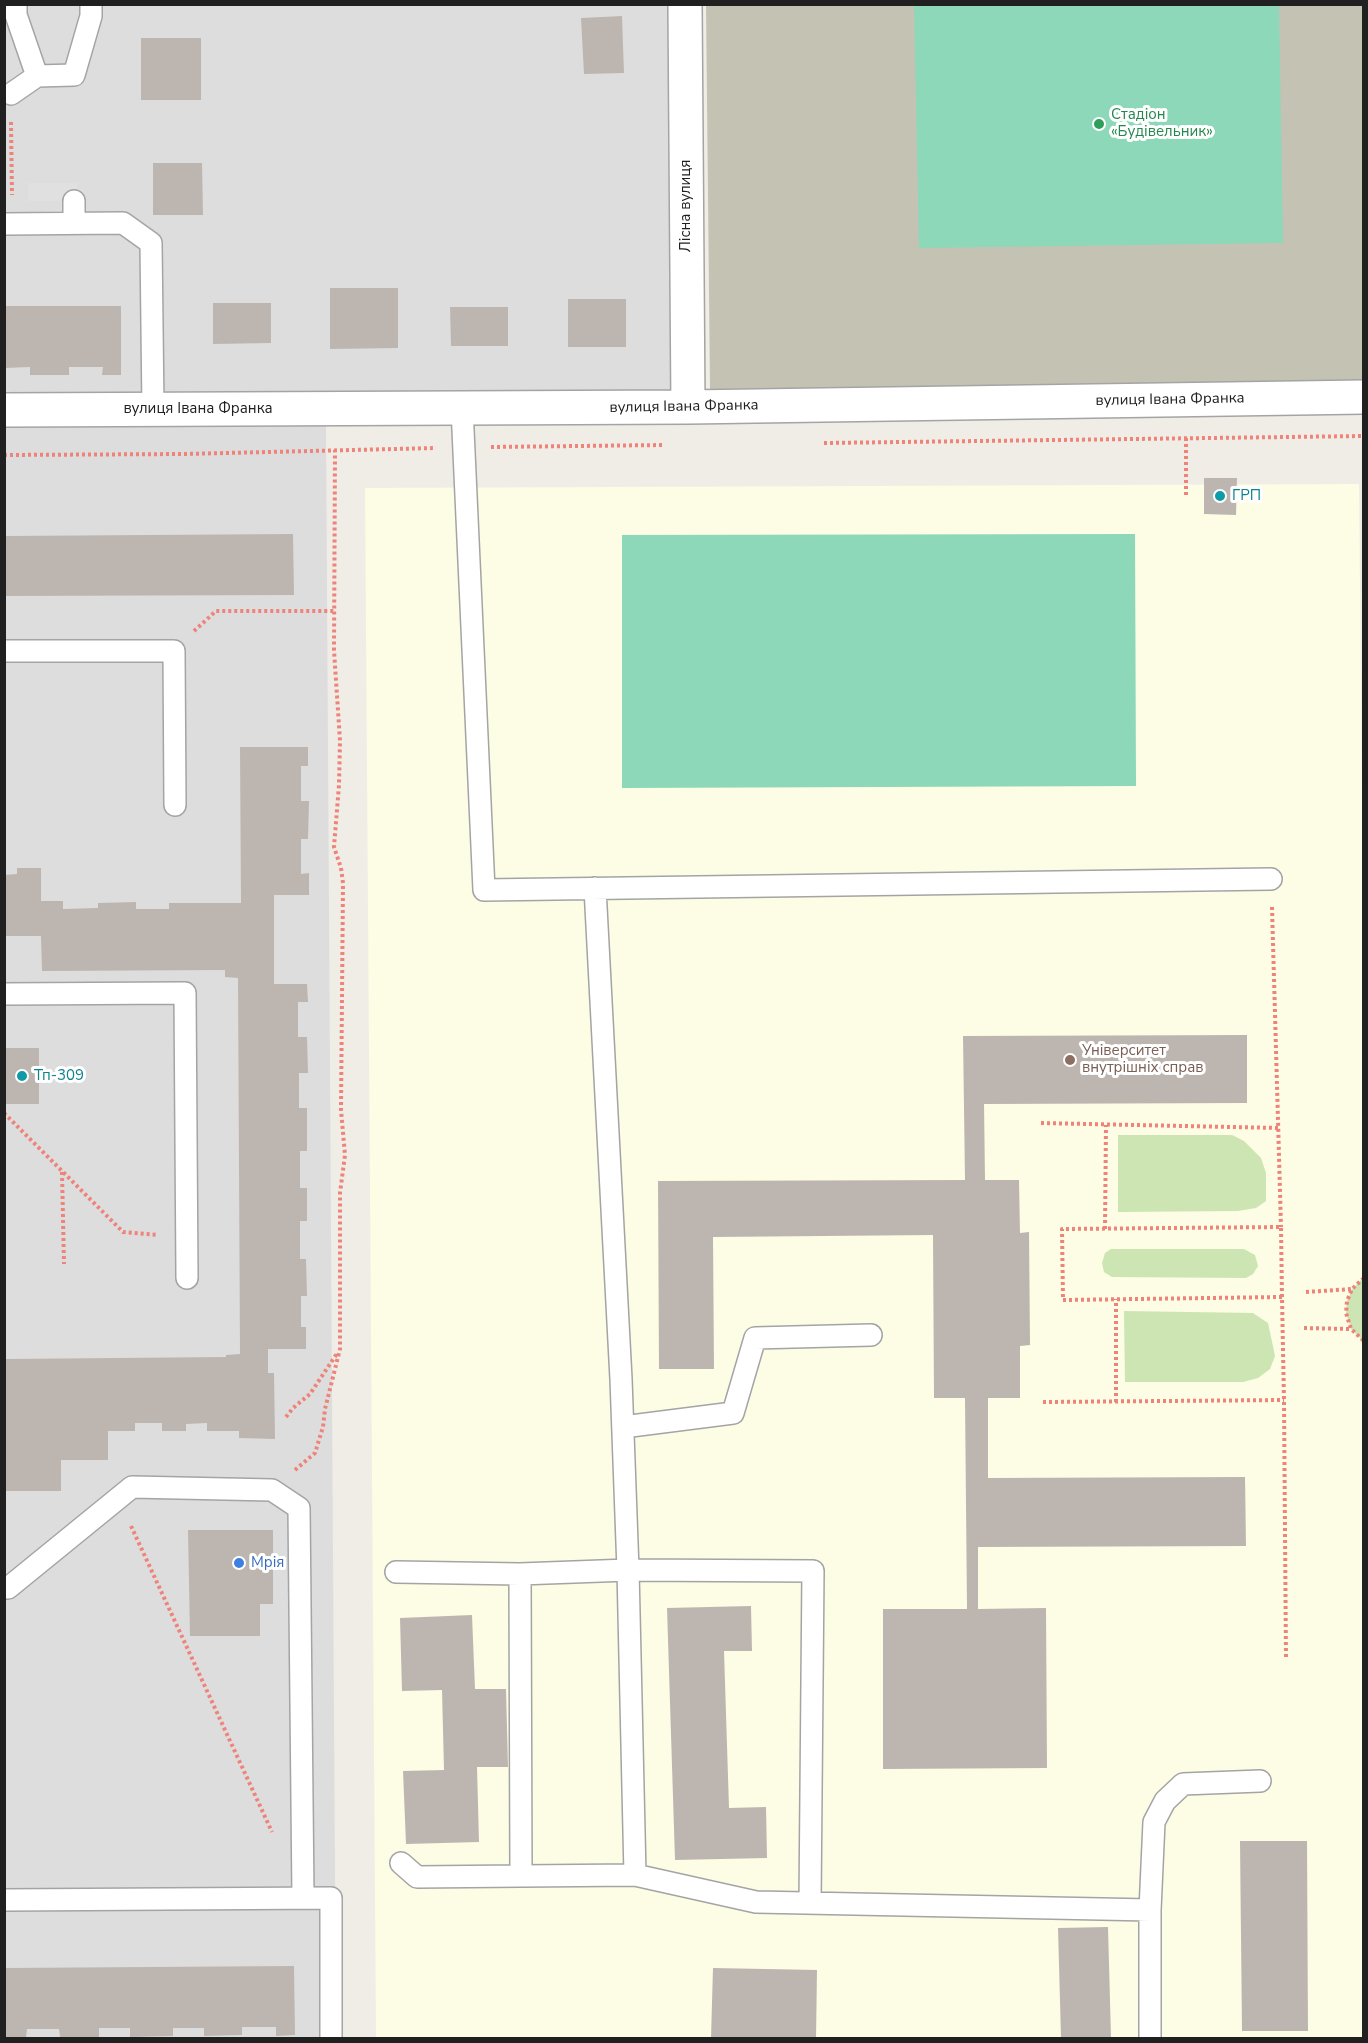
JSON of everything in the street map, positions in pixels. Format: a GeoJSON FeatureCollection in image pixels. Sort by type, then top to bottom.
{"type":"FeatureCollection","features":[{"type":"Feature","properties":{"kind":"street","name":"Лісна вулиця"},"geometry":{"type":"LineString","coordinates":[[685,4],[688,407]]}},
{"type":"Feature","properties":{"kind":"street","name":"вулиця Івана Франка"},"geometry":{"type":"LineString","coordinates":[[4,410],[688,407],[1364,397]]}},
{"type":"Feature","properties":{"kind":"lane"},"geometry":{"type":"LineString","coordinates":[[16,4],[16,15],[37,76]]}},
{"type":"Feature","properties":{"kind":"lane"},"geometry":{"type":"LineString","coordinates":[[11,94],[37,76],[74,75],[91,16],[91,4]]}},
{"type":"Feature","properties":{"kind":"lane"},"geometry":{"type":"LineString","coordinates":[[74,201],[74,223]]}},
{"type":"Feature","properties":{"kind":"lane"},"geometry":{"type":"LineString","coordinates":[[8,224],[123,223],[151,243],[153,409]]}},
{"type":"Feature","properties":{"kind":"lane"},"geometry":{"type":"LineString","coordinates":[[462,408],[484,890],[1271,879]]}},
{"type":"Feature","properties":{"kind":"lane"},"geometry":{"type":"LineString","coordinates":[[4,651],[174,651],[175,805]]}},
{"type":"Feature","properties":{"kind":"lane"},"geometry":{"type":"LineString","coordinates":[[595,888],[623,1427],[635,1875]]}},
{"type":"Feature","properties":{"kind":"lane"},"geometry":{"type":"LineString","coordinates":[[4,994],[185,993],[187,1278]]}},
{"type":"Feature","properties":{"kind":"lane"},"geometry":{"type":"LineString","coordinates":[[623,1427],[733,1413],[755,1338],[871,1335]]}},
{"type":"Feature","properties":{"kind":"lane"},"geometry":{"type":"LineString","coordinates":[[8,1588],[132,1487],[272,1490],[299,1508],[303,1898]]}},
{"type":"Feature","properties":{"kind":"lane"},"geometry":{"type":"LineString","coordinates":[[396,1572],[520,1574],[628,1570],[813,1571],[810,1903]]}},
{"type":"Feature","properties":{"kind":"lane"},"geometry":{"type":"LineString","coordinates":[[520,1574],[521,1876]]}},
{"type":"Feature","properties":{"kind":"lane"},"geometry":{"type":"LineString","coordinates":[[1150,2038],[1150,1910],[1154,1822],[1165,1802],[1182,1784],[1260,1781]]}},
{"type":"Feature","properties":{"kind":"lane"},"geometry":{"type":"LineString","coordinates":[[401,1863],[417,1877],[635,1875],[756,1902],[1150,1910]]}},
{"type":"Feature","properties":{"kind":"lane"},"geometry":{"type":"LineString","coordinates":[[4,1900],[331,1898],[331,2038]]}},
{"type":"Feature","properties":{"kind":"path"},"geometry":{"type":"LineString","coordinates":[[8,224],[11,94]]}},
{"type":"Feature","properties":{"kind":"path"},"geometry":{"type":"LineString","coordinates":[[818,443],[1364,436]]}},
{"type":"Feature","properties":{"kind":"path"},"geometry":{"type":"LineString","coordinates":[[1186,438],[1186,496]]}},
{"type":"Feature","properties":{"kind":"path"},"geometry":{"type":"LineString","coordinates":[[4,455],[664,445]]}},
{"type":"Feature","properties":{"kind":"path"},"geometry":{"type":"LineString","coordinates":[[272,1490],[315,1453],[340,1349],[340,1193],[345,1155],[341,1110],[342,883],[341,868],[334,847],[340,751],[334,650],[335,450]]}},
{"type":"Feature","properties":{"kind":"path"},"geometry":{"type":"LineString","coordinates":[[174,651],[216,611],[335,611]]}},
{"type":"Feature","properties":{"kind":"path"},"geometry":{"type":"LineString","coordinates":[[1271,879],[1281,1227],[1286,1660]]}},
{"type":"Feature","properties":{"kind":"path"},"geometry":{"type":"LineString","coordinates":[[4,1113],[123,1233],[186,1237]]}},
{"type":"Feature","properties":{"kind":"path"},"geometry":{"type":"LineString","coordinates":[[1041,1123],[1278,1128]]}},
{"type":"Feature","properties":{"kind":"path"},"geometry":{"type":"LineString","coordinates":[[1106,1124],[1106,1229]]}},
{"type":"Feature","properties":{"kind":"path"},"geometry":{"type":"LineString","coordinates":[[62,1170],[64,1264]]}},
{"type":"Feature","properties":{"kind":"path"},"geometry":{"type":"LineString","coordinates":[[1281,1227],[1062,1229],[1063,1300],[1282,1297]]}},
{"type":"Feature","properties":{"kind":"path"},"geometry":{"type":"LineString","coordinates":[[1364,1278],[1352,1289],[1347,1301],[1346,1313],[1351,1329],[1364,1341]]}},
{"type":"Feature","properties":{"kind":"path"},"geometry":{"type":"LineString","coordinates":[[1306,1292],[1352,1289]]}},
{"type":"Feature","properties":{"kind":"path"},"geometry":{"type":"LineString","coordinates":[[1116,1299],[1116,1402]]}},
{"type":"Feature","properties":{"kind":"path"},"geometry":{"type":"LineString","coordinates":[[1304,1328],[1351,1329]]}},
{"type":"Feature","properties":{"kind":"path"},"geometry":{"type":"LineString","coordinates":[[286,1417],[310,1394],[340,1349]]}},
{"type":"Feature","properties":{"kind":"path"},"geometry":{"type":"LineString","coordinates":[[1043,1402],[1284,1401]]}},
{"type":"Feature","properties":{"kind":"path"},"geometry":{"type":"LineString","coordinates":[[118,1498],[273,1835]]}},
{"type":"Feature","properties":{"kind":"shaded area"},"geometry":{"type":"Polygon","coordinates":[[[4,5],[673,5],[676,395],[5,398],[4,5]]]}},
{"type":"Feature","properties":{"kind":"shaded area"},"geometry":{"type":"Polygon","coordinates":[[[706,5],[1363,5],[1363,385],[710,389],[706,5]]]}},
{"type":"Feature","properties":{"kind":"shaded area"},"geometry":{"type":"Polygon","coordinates":[[[28,183],[77,183],[77,201],[28,201],[28,183]]]}},
{"type":"Feature","properties":{"kind":"shaded area"},"geometry":{"type":"Polygon","coordinates":[[[326,425],[336,2038],[5,2038],[4,427],[326,425]]]}},
{"type":"Feature","properties":{"kind":"shaded area"},"geometry":{"type":"Polygon","coordinates":[[[1359,484],[1364,994],[1363,2038],[376,2038],[365,488],[1359,484]]]}},
{"type":"Feature","properties":{"kind":"green space","name":"Стадіон «Будівельник»"},"geometry":{"type":"Polygon","coordinates":[[[914,5],[1279,5],[1283,243],[919,248],[914,5]]]}},
{"type":"Feature","properties":{"kind":"green space"},"geometry":{"type":"Polygon","coordinates":[[[1135,534],[1136,786],[622,788],[622,535],[1135,534]]]}},
{"type":"Feature","properties":{"kind":"green space"},"geometry":{"type":"Polygon","coordinates":[[[1118,1135],[1232,1135],[1244,1141],[1261,1158],[1266,1173],[1266,1201],[1256,1208],[1238,1211],[1118,1212],[1118,1135]]]}},
{"type":"Feature","properties":{"kind":"green space"},"geometry":{"type":"Polygon","coordinates":[[[1111,1249],[1244,1249],[1255,1255],[1258,1266],[1253,1274],[1246,1278],[1112,1277],[1104,1272],[1102,1263],[1105,1253],[1111,1249]]]}},
{"type":"Feature","properties":{"kind":"green space"},"geometry":{"type":"Polygon","coordinates":[[[1363,1278],[1363,1341],[1351,1329],[1346,1313],[1347,1301],[1352,1289],[1363,1278]]]}},
{"type":"Feature","properties":{"kind":"green space"},"geometry":{"type":"Polygon","coordinates":[[[1124,1311],[1253,1313],[1268,1323],[1275,1356],[1270,1369],[1258,1378],[1243,1382],[1125,1382],[1124,1311]]]}},
{"type":"Feature","properties":{"kind":"building"},"geometry":{"type":"Polygon","coordinates":[[[622,16],[624,73],[584,74],[581,18],[622,16]]]}},
{"type":"Feature","properties":{"kind":"building"},"geometry":{"type":"Polygon","coordinates":[[[141,38],[201,38],[201,100],[141,100],[141,38]]]}},
{"type":"Feature","properties":{"kind":"building"},"geometry":{"type":"Polygon","coordinates":[[[153,163],[202,163],[203,215],[153,215],[153,163]]]}},
{"type":"Feature","properties":{"kind":"building"},"geometry":{"type":"Polygon","coordinates":[[[330,288],[398,288],[398,348],[330,349],[330,288]]]}},
{"type":"Feature","properties":{"kind":"building"},"geometry":{"type":"Polygon","coordinates":[[[568,299],[626,299],[626,347],[568,347],[568,299]]]}},
{"type":"Feature","properties":{"kind":"building"},"geometry":{"type":"Polygon","coordinates":[[[213,303],[271,303],[271,343],[213,344],[213,303]]]}},
{"type":"Feature","properties":{"kind":"building"},"geometry":{"type":"Polygon","coordinates":[[[4,306],[121,306],[121,375],[102,375],[103,367],[69,367],[69,375],[30,375],[30,367],[4,368],[4,306]]]}},
{"type":"Feature","properties":{"kind":"building"},"geometry":{"type":"Polygon","coordinates":[[[450,307],[508,307],[508,346],[451,346],[450,307]]]}},
{"type":"Feature","properties":{"kind":"building","name":"ГРП"},"geometry":{"type":"Polygon","coordinates":[[[1204,478],[1237,478],[1236,515],[1204,514],[1204,478]]]}},
{"type":"Feature","properties":{"kind":"building"},"geometry":{"type":"Polygon","coordinates":[[[293,534],[294,595],[4,596],[4,536],[293,534]]]}},
{"type":"Feature","properties":{"kind":"building"},"geometry":{"type":"Polygon","coordinates":[[[240,747],[308,747],[308,766],[301,766],[301,801],[309,801],[308,839],[301,839],[301,874],[309,873],[309,895],[274,895],[274,984],[307,984],[308,1002],[298,1002],[298,1037],[307,1037],[308,1073],[299,1073],[299,1108],[307,1108],[307,1151],[300,1151],[300,1188],[307,1188],[307,1221],[300,1221],[300,1259],[306,1259],[307,1296],[301,1296],[301,1327],[306,1327],[306,1349],[268,1349],[268,1373],[274,1373],[275,1439],[239,1438],[239,1431],[207,1431],[207,1423],[186,1424],[186,1431],[162,1431],[162,1423],[135,1423],[135,1431],[108,1431],[108,1460],[61,1460],[61,1491],[5,1491],[6,1359],[226,1357],[226,1355],[240,1354],[238,978],[225,977],[225,970],[42,971],[41,936],[4,936],[4,875],[17,874],[17,868],[41,868],[41,901],[63,901],[63,909],[98,908],[98,903],[136,902],[136,909],[169,909],[169,903],[241,903],[240,747]]]}},
{"type":"Feature","properties":{"kind":"building"},"geometry":{"type":"Polygon","coordinates":[[[1247,1035],[1247,1103],[984,1104],[985,1180],[1019,1180],[1020,1233],[1029,1232],[1030,1345],[1020,1346],[1020,1398],[988,1398],[988,1478],[1245,1477],[1246,1546],[978,1547],[978,1609],[1046,1608],[1047,1768],[883,1769],[883,1609],[967,1609],[965,1398],[934,1398],[933,1235],[713,1237],[714,1369],[659,1369],[658,1181],[965,1180],[963,1036],[1247,1035]]]}},
{"type":"Feature","properties":{"kind":"building","name":"Тп-309"},"geometry":{"type":"Polygon","coordinates":[[[5,1048],[39,1048],[39,1104],[5,1104],[5,1048]]]}},
{"type":"Feature","properties":{"kind":"building"},"geometry":{"type":"Polygon","coordinates":[[[188,1530],[273,1530],[273,1604],[260,1604],[260,1636],[190,1636],[188,1530]]]}},
{"type":"Feature","properties":{"kind":"building"},"geometry":{"type":"Polygon","coordinates":[[[751,1606],[752,1651],[724,1651],[729,1808],[766,1807],[767,1858],[675,1860],[667,1608],[751,1606]]]}},
{"type":"Feature","properties":{"kind":"building"},"geometry":{"type":"Polygon","coordinates":[[[472,1615],[475,1689],[506,1689],[508,1767],[477,1767],[479,1842],[406,1844],[403,1771],[444,1770],[442,1690],[402,1691],[400,1618],[472,1615]]]}},
{"type":"Feature","properties":{"kind":"building"},"geometry":{"type":"Polygon","coordinates":[[[1240,1841],[1307,1841],[1308,2031],[1242,2031],[1240,1841]]]}},
{"type":"Feature","properties":{"kind":"building"},"geometry":{"type":"Polygon","coordinates":[[[1108,1927],[1111,2038],[1061,2038],[1058,1928],[1108,1927]]]}},
{"type":"Feature","properties":{"kind":"building"},"geometry":{"type":"Polygon","coordinates":[[[294,1966],[295,2035],[276,2036],[276,2027],[242,2027],[242,2035],[204,2036],[204,2028],[173,2028],[173,2036],[130,2037],[130,2028],[99,2028],[99,2037],[60,2037],[59,2029],[27,2029],[26,2037],[4,2038],[4,1968],[294,1966]]]}},
{"type":"Feature","properties":{"kind":"building"},"geometry":{"type":"Polygon","coordinates":[[[713,1968],[817,1970],[816,2038],[711,2038],[713,1968]]]}},
{"type":"Feature","properties":{"kind":"place","name":"Стадіон «Будівельник»"},"geometry":{"type":"Point","coordinates":[1099,124]}},
{"type":"Feature","properties":{"kind":"place","name":"ГРП"},"geometry":{"type":"Point","coordinates":[1220,496]}},
{"type":"Feature","properties":{"kind":"place","name":"Університет внутрішніх справ"},"geometry":{"type":"Point","coordinates":[1070,1060]}},
{"type":"Feature","properties":{"kind":"place","name":"Тп-309"},"geometry":{"type":"Point","coordinates":[22,1076]}},
{"type":"Feature","properties":{"kind":"place","name":"Мрія"},"geometry":{"type":"Point","coordinates":[239,1563]}}]}
